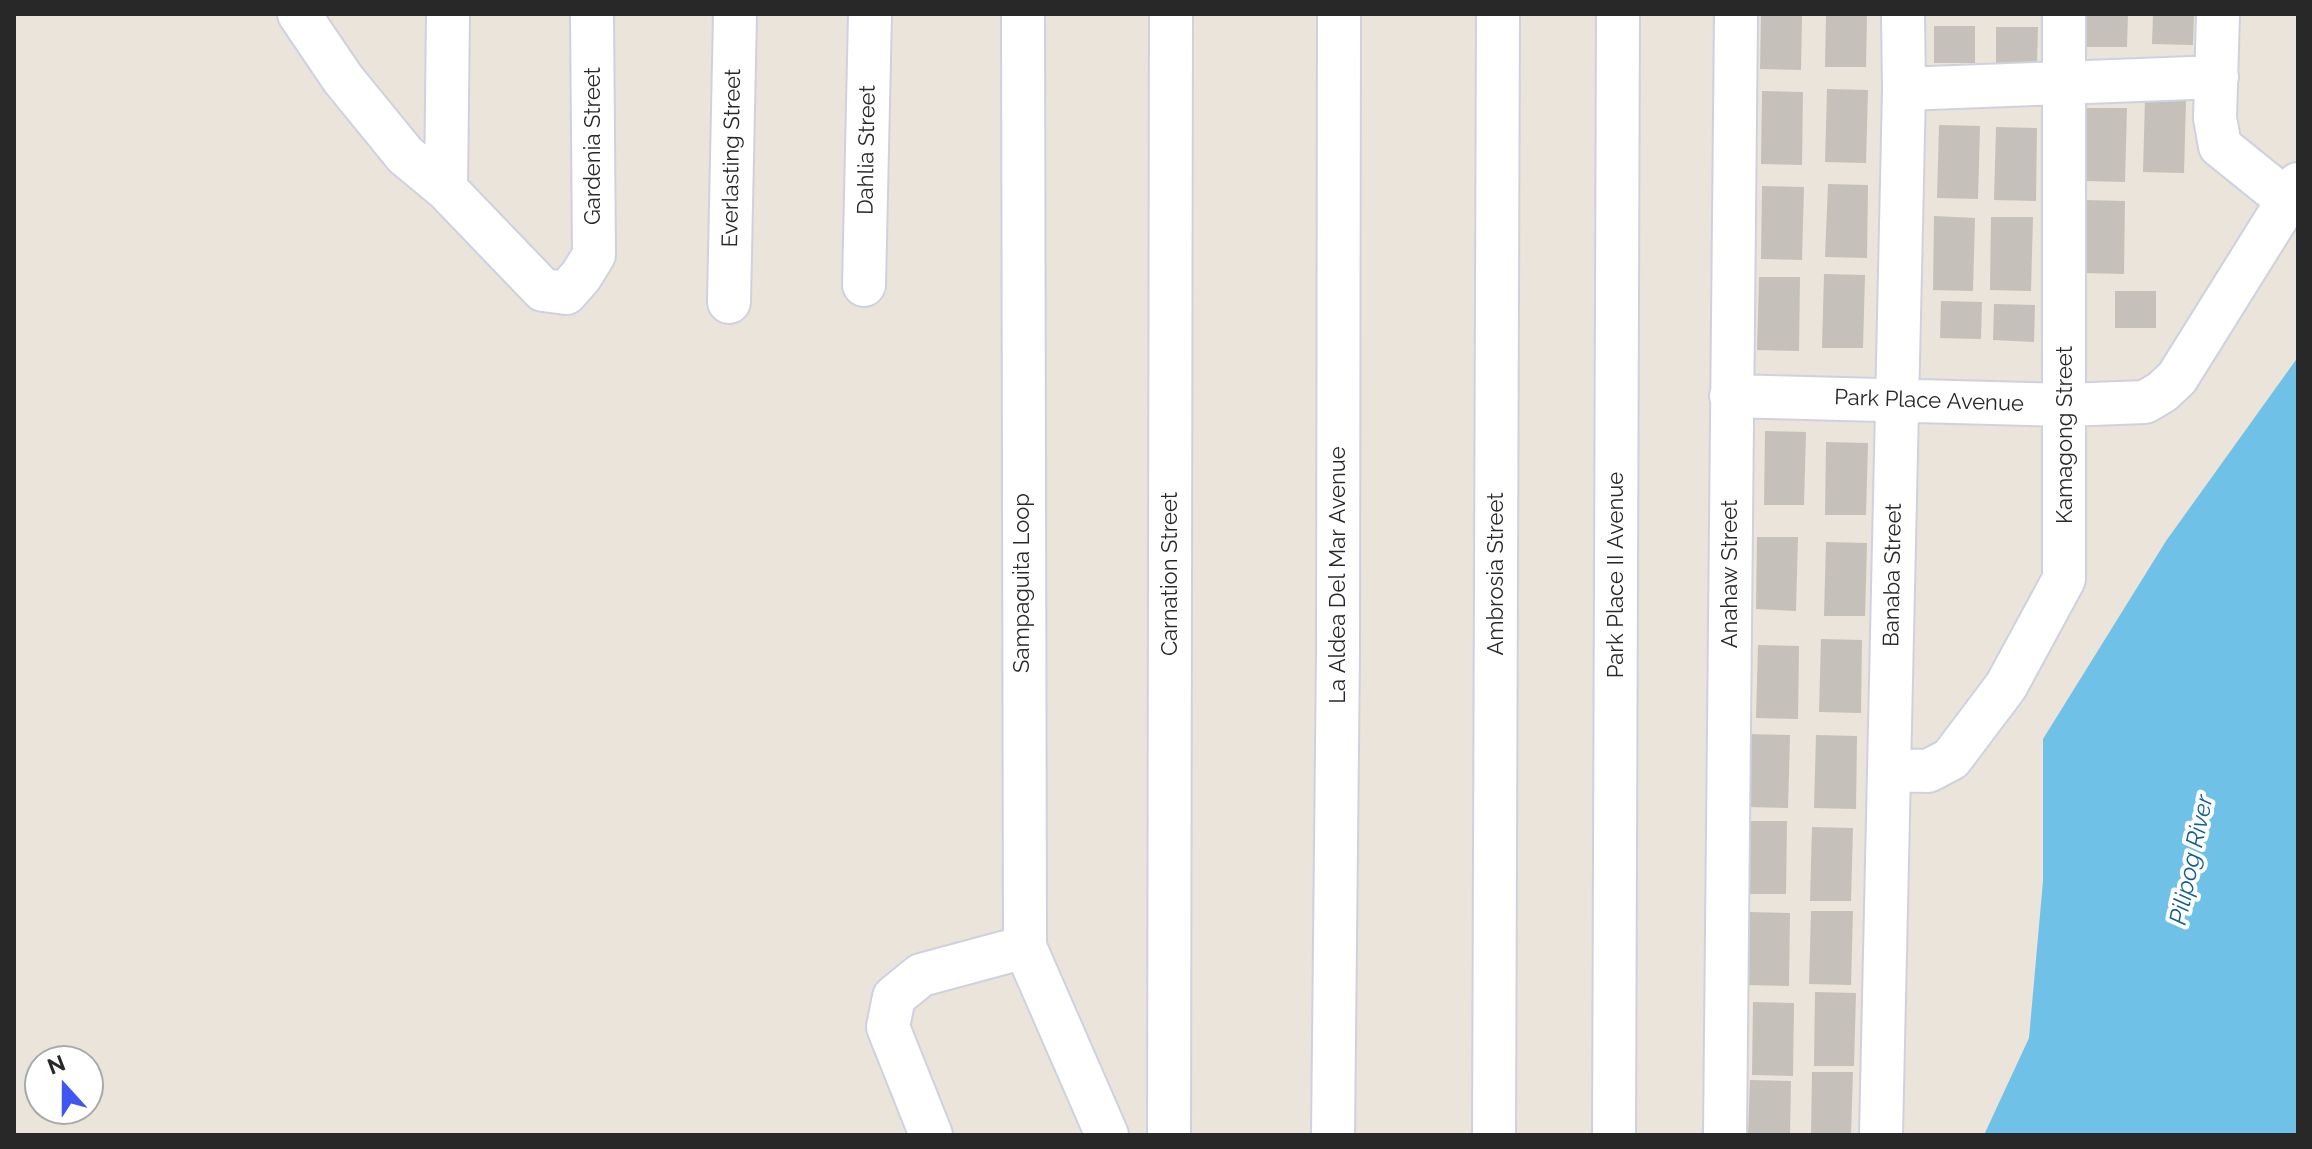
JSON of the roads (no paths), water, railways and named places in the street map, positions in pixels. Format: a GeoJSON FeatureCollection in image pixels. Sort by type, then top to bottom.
{"type":"FeatureCollection","features":[{"type":"Feature","properties":{"kind":"street"},"geometry":{"type":"LineString","coordinates":[[299,14],[343,79],[405,155],[446,189]]}},
{"type":"Feature","properties":{"kind":"street"},"geometry":{"type":"LineString","coordinates":[[446,189],[448,14]]}},
{"type":"Feature","properties":{"kind":"street","name":"Gardenia Street"},"geometry":{"type":"LineString","coordinates":[[446,189],[543,290],[566,293],[581,276],[594,255],[592,14]]}},
{"type":"Feature","properties":{"kind":"street","name":"Everlasting Street"},"geometry":{"type":"LineString","coordinates":[[729,302],[735,14]]}},
{"type":"Feature","properties":{"kind":"street","name":"Dahlia Street"},"geometry":{"type":"LineString","coordinates":[[864,285],[870,14]]}},
{"type":"Feature","properties":{"kind":"street","name":"Sampaguita Loop"},"geometry":{"type":"LineString","coordinates":[[1023,14],[1025,947],[1107,1135]]}},
{"type":"Feature","properties":{"kind":"street","name":"Carnation Street"},"geometry":{"type":"LineString","coordinates":[[1169,1135],[1171,14]]}},
{"type":"Feature","properties":{"kind":"street","name":"La Aldea Del Mar Avenue"},"geometry":{"type":"LineString","coordinates":[[1333,1135],[1338,652],[1339,14]]}},
{"type":"Feature","properties":{"kind":"street","name":"Ambrosia Street"},"geometry":{"type":"LineString","coordinates":[[1494,1135],[1498,14]]}},
{"type":"Feature","properties":{"kind":"street","name":"Park Place II Avenue"},"geometry":{"type":"LineString","coordinates":[[1614,1135],[1618,14]]}},
{"type":"Feature","properties":{"kind":"street","name":"Anahaw Street"},"geometry":{"type":"LineString","coordinates":[[1725,1135],[1736,14]]}},
{"type":"Feature","properties":{"kind":"street","name":"Banaba Street"},"geometry":{"type":"LineString","coordinates":[[1881,1135],[1904,89],[1903,14]]}},
{"type":"Feature","properties":{"kind":"street","name":"Kamagong Street"},"geometry":{"type":"LineString","coordinates":[[1889,770],[1928,771],[1951,759],[2006,686],[2064,579],[2064,14]]}},
{"type":"Feature","properties":{"kind":"street"},"geometry":{"type":"LineString","coordinates":[[2218,14],[2215,118],[2220,146],[2293,192]]}},
{"type":"Feature","properties":{"kind":"street"},"geometry":{"type":"LineString","coordinates":[[1904,89],[2217,77]]}},
{"type":"Feature","properties":{"kind":"street","name":"Park Place Avenue"},"geometry":{"type":"LineString","coordinates":[[1731,396],[2066,405],[2145,402],[2177,378],[2293,192]]}},
{"type":"Feature","properties":{"kind":"street"},"geometry":{"type":"LineString","coordinates":[[931,1135],[888,1027],[894,997],[921,975],[1025,947]]}},
{"type":"Feature","properties":{"kind":"water","name":"Pilipog River"},"geometry":{"type":"Polygon","coordinates":[[[2298,357],[2298,1135],[1984,1135],[2029,1038],[2043,881],[2043,739],[2166,541],[2298,357]]]}}]}
